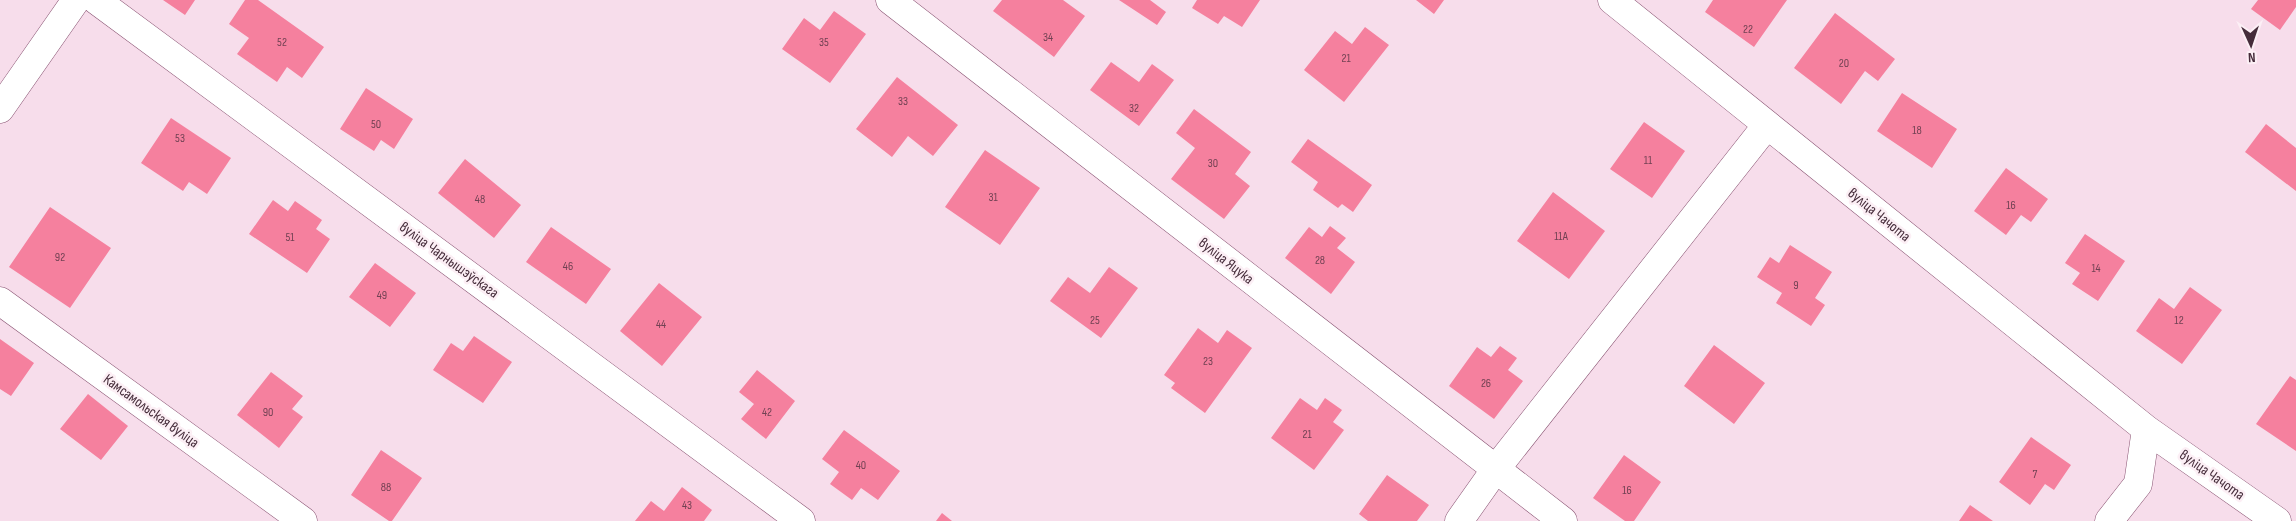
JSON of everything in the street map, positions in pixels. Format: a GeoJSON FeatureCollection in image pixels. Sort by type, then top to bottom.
{"type":"FeatureCollection","features":[{"type":"Feature","properties":{"kind":"street"},"geometry":{"type":"LineString","coordinates":[[0,109],[76,0]]}},
{"type":"Feature","properties":{"kind":"street","name":"вуліца Чарнышэўскага"},"geometry":{"type":"LineString","coordinates":[[96,0],[801,521]]}},
{"type":"Feature","properties":{"kind":"street","name":"вуліца Яцука"},"geometry":{"type":"LineString","coordinates":[[890,0],[1563,521]]}},
{"type":"Feature","properties":{"kind":"street","name":"вуліца Чачота"},"geometry":{"type":"LineString","coordinates":[[1612,0],[2146,429],[2277,521]]}},
{"type":"Feature","properties":{"kind":"street"},"geometry":{"type":"LineString","coordinates":[[1459,521],[1495,470],[1767,125]]}},
{"type":"Feature","properties":{"kind":"street","name":"Камсамольская вуліца"},"geometry":{"type":"LineString","coordinates":[[0,302],[302,521]]}},
{"type":"Feature","properties":{"kind":"street"},"geometry":{"type":"LineString","coordinates":[[2109,521],[2138,484],[2146,429]]}},
{"type":"Feature","properties":{"kind":"building"},"geometry":{"type":"Polygon","coordinates":[[[163,0],[195,0],[185,15],[163,0]]]}},
{"type":"Feature","properties":{"kind":"building"},"geometry":{"type":"Polygon","coordinates":[[[245,0],[258,0],[324,47],[302,78],[287,67],[277,82],[237,54],[249,38],[229,24],[245,0]]]}},
{"type":"Feature","properties":{"kind":"building"},"geometry":{"type":"Polygon","coordinates":[[[1002,0],[1063,0],[1085,16],[1054,57],[993,11],[1002,0]]]}},
{"type":"Feature","properties":{"kind":"building"},"geometry":{"type":"Polygon","coordinates":[[[1119,0],[1150,0],[1166,12],[1157,25],[1119,0]]]}},
{"type":"Feature","properties":{"kind":"building"},"geometry":{"type":"Polygon","coordinates":[[[1197,0],[1260,0],[1242,27],[1224,16],[1218,24],[1192,8],[1197,0]]]}},
{"type":"Feature","properties":{"kind":"building"},"geometry":{"type":"Polygon","coordinates":[[[1416,0],[1444,0],[1434,14],[1416,0]]]}},
{"type":"Feature","properties":{"kind":"building"},"geometry":{"type":"Polygon","coordinates":[[[1713,0],[1787,0],[1754,47],[1705,12],[1713,0]]]}},
{"type":"Feature","properties":{"kind":"building"},"geometry":{"type":"Polygon","coordinates":[[[2258,0],[2296,0],[2296,7],[2280,30],[2251,9],[2258,0]]]}},
{"type":"Feature","properties":{"kind":"building"},"geometry":{"type":"Polygon","coordinates":[[[834,11],[866,34],[830,83],[782,49],[804,18],[820,30],[834,11]]]}},
{"type":"Feature","properties":{"kind":"building"},"geometry":{"type":"Polygon","coordinates":[[[1835,13],[1895,59],[1878,81],[1865,71],[1841,104],[1794,68],[1835,13]]]}},
{"type":"Feature","properties":{"kind":"building"},"geometry":{"type":"Polygon","coordinates":[[[1365,27],[1389,45],[1344,102],[1304,70],[1335,31],[1352,44],[1365,27]]]}},
{"type":"Feature","properties":{"kind":"building"},"geometry":{"type":"Polygon","coordinates":[[[1111,62],[1139,82],[1152,64],[1174,80],[1139,126],[1090,90],[1111,62]]]}},
{"type":"Feature","properties":{"kind":"building"},"geometry":{"type":"Polygon","coordinates":[[[897,77],[958,125],[933,156],[908,136],[892,157],[856,129],[897,77]]]}},
{"type":"Feature","properties":{"kind":"building"},"geometry":{"type":"Polygon","coordinates":[[[366,88],[413,119],[394,149],[381,140],[374,151],[340,129],[366,88]]]}},
{"type":"Feature","properties":{"kind":"building"},"geometry":{"type":"Polygon","coordinates":[[[1902,93],[1957,129],[1932,168],[1877,131],[1902,93]]]}},
{"type":"Feature","properties":{"kind":"building"},"geometry":{"type":"Polygon","coordinates":[[[1194,109],[1251,152],[1235,174],[1250,186],[1224,219],[1171,179],[1195,148],[1176,133],[1194,109]]]}},
{"type":"Feature","properties":{"kind":"building"},"geometry":{"type":"Polygon","coordinates":[[[171,118],[231,158],[207,194],[189,182],[183,191],[141,163],[171,118]]]}},
{"type":"Feature","properties":{"kind":"building"},"geometry":{"type":"Polygon","coordinates":[[[1644,122],[1685,151],[1652,198],[1610,169],[1644,122]]]}},
{"type":"Feature","properties":{"kind":"building"},"geometry":{"type":"Polygon","coordinates":[[[2266,124],[2296,148],[2296,191],[2245,152],[2266,124]]]}},
{"type":"Feature","properties":{"kind":"building"},"geometry":{"type":"Polygon","coordinates":[[[1308,139],[1372,185],[1353,212],[1342,204],[1338,208],[1313,190],[1318,182],[1291,162],[1308,139]]]}},
{"type":"Feature","properties":{"kind":"building"},"geometry":{"type":"Polygon","coordinates":[[[985,150],[1040,188],[1000,245],[945,207],[985,150]]]}},
{"type":"Feature","properties":{"kind":"building"},"geometry":{"type":"Polygon","coordinates":[[[465,159],[521,205],[494,238],[438,193],[465,159]]]}},
{"type":"Feature","properties":{"kind":"building"},"geometry":{"type":"Polygon","coordinates":[[[2006,168],[2048,199],[2031,222],[2021,215],[2006,235],[1974,211],[2006,168]]]}},
{"type":"Feature","properties":{"kind":"building"},"geometry":{"type":"Polygon","coordinates":[[[1553,192],[1605,231],[1569,279],[1517,241],[1553,192]]]}},
{"type":"Feature","properties":{"kind":"building"},"geometry":{"type":"Polygon","coordinates":[[[273,200],[288,211],[295,201],[322,220],[316,229],[330,239],[307,273],[249,234],[273,200]]]}},
{"type":"Feature","properties":{"kind":"building"},"geometry":{"type":"Polygon","coordinates":[[[50,207],[111,248],[70,308],[9,267],[50,207]]]}},
{"type":"Feature","properties":{"kind":"building"},"geometry":{"type":"Polygon","coordinates":[[[1330,226],[1346,238],[1337,248],[1355,262],[1331,294],[1285,258],[1309,227],[1322,237],[1330,226]]]}},
{"type":"Feature","properties":{"kind":"building"},"geometry":{"type":"Polygon","coordinates":[[[551,227],[611,269],[586,304],[526,262],[551,227]]]}},
{"type":"Feature","properties":{"kind":"building"},"geometry":{"type":"Polygon","coordinates":[[[2085,234],[2125,261],[2098,301],[2072,284],[2080,273],[2065,263],[2085,234]]]}},
{"type":"Feature","properties":{"kind":"building"},"geometry":{"type":"Polygon","coordinates":[[[1790,245],[1832,272],[1815,298],[1825,305],[1811,326],[1776,303],[1782,293],[1757,277],[1770,257],[1779,263],[1790,245]]]}},
{"type":"Feature","properties":{"kind":"building"},"geometry":{"type":"Polygon","coordinates":[[[375,263],[416,293],[390,327],[349,297],[375,263]]]}},
{"type":"Feature","properties":{"kind":"building"},"geometry":{"type":"Polygon","coordinates":[[[1109,267],[1138,288],[1101,338],[1050,301],[1068,277],[1090,293],[1109,267]]]}},
{"type":"Feature","properties":{"kind":"building"},"geometry":{"type":"Polygon","coordinates":[[[659,283],[702,317],[662,366],[620,331],[659,283]]]}},
{"type":"Feature","properties":{"kind":"building"},"geometry":{"type":"Polygon","coordinates":[[[2190,287],[2222,310],[2182,364],[2136,331],[2159,298],[2174,309],[2190,287]]]}},
{"type":"Feature","properties":{"kind":"building"},"geometry":{"type":"Polygon","coordinates":[[[1198,328],[1218,343],[1227,330],[1252,348],[1205,413],[1171,388],[1175,383],[1164,375],[1198,328]]]}},
{"type":"Feature","properties":{"kind":"building"},"geometry":{"type":"Polygon","coordinates":[[[474,336],[512,362],[483,403],[433,370],[451,343],[463,351],[474,336]]]}},
{"type":"Feature","properties":{"kind":"building"},"geometry":{"type":"Polygon","coordinates":[[[0,339],[34,363],[11,396],[0,389],[0,339]]]}},
{"type":"Feature","properties":{"kind":"building"},"geometry":{"type":"Polygon","coordinates":[[[1714,345],[1765,383],[1734,424],[1684,386],[1714,345]]]}},
{"type":"Feature","properties":{"kind":"building"},"geometry":{"type":"Polygon","coordinates":[[[1500,346],[1517,358],[1508,370],[1523,381],[1494,419],[1449,386],[1477,347],[1491,357],[1500,346]]]}},
{"type":"Feature","properties":{"kind":"building"},"geometry":{"type":"Polygon","coordinates":[[[757,370],[795,401],[766,439],[741,419],[754,404],[739,392],[757,370]]]}},
{"type":"Feature","properties":{"kind":"building"},"geometry":{"type":"Polygon","coordinates":[[[271,372],[303,396],[292,409],[303,417],[279,448],[237,415],[271,372]]]}},
{"type":"Feature","properties":{"kind":"building"},"geometry":{"type":"Polygon","coordinates":[[[2290,376],[2296,380],[2296,451],[2256,424],[2290,376]]]}},
{"type":"Feature","properties":{"kind":"building"},"geometry":{"type":"Polygon","coordinates":[[[88,394],[128,426],[101,460],[60,429],[88,394]]]}},
{"type":"Feature","properties":{"kind":"building"},"geometry":{"type":"Polygon","coordinates":[[[1300,398],[1317,410],[1325,398],[1342,410],[1333,422],[1344,430],[1314,470],[1271,438],[1300,398]]]}},
{"type":"Feature","properties":{"kind":"building"},"geometry":{"type":"Polygon","coordinates":[[[844,430],[900,471],[878,500],[861,488],[852,500],[830,484],[839,472],[822,459],[844,430]]]}},
{"type":"Feature","properties":{"kind":"building"},"geometry":{"type":"Polygon","coordinates":[[[2031,437],[2071,465],[2054,490],[2045,484],[2030,505],[1999,482],[2031,437]]]}},
{"type":"Feature","properties":{"kind":"building"},"geometry":{"type":"Polygon","coordinates":[[[381,450],[422,478],[392,521],[389,521],[351,495],[381,450]]]}},
{"type":"Feature","properties":{"kind":"building"},"geometry":{"type":"Polygon","coordinates":[[[1624,455],[1661,482],[1634,521],[1625,521],[1593,498],[1624,455]]]}},
{"type":"Feature","properties":{"kind":"building"},"geometry":{"type":"Polygon","coordinates":[[[1387,475],[1429,505],[1417,521],[1368,521],[1359,514],[1387,475]]]}},
{"type":"Feature","properties":{"kind":"building"},"geometry":{"type":"Polygon","coordinates":[[[682,487],[712,510],[704,521],[635,521],[651,501],[664,511],[682,487]]]}},
{"type":"Feature","properties":{"kind":"building"},"geometry":{"type":"Polygon","coordinates":[[[1970,505],[1993,521],[1959,521],[1970,505]]]}},
{"type":"Feature","properties":{"kind":"building"},"geometry":{"type":"Polygon","coordinates":[[[942,513],[952,521],[936,521],[942,513]]]}}]}
